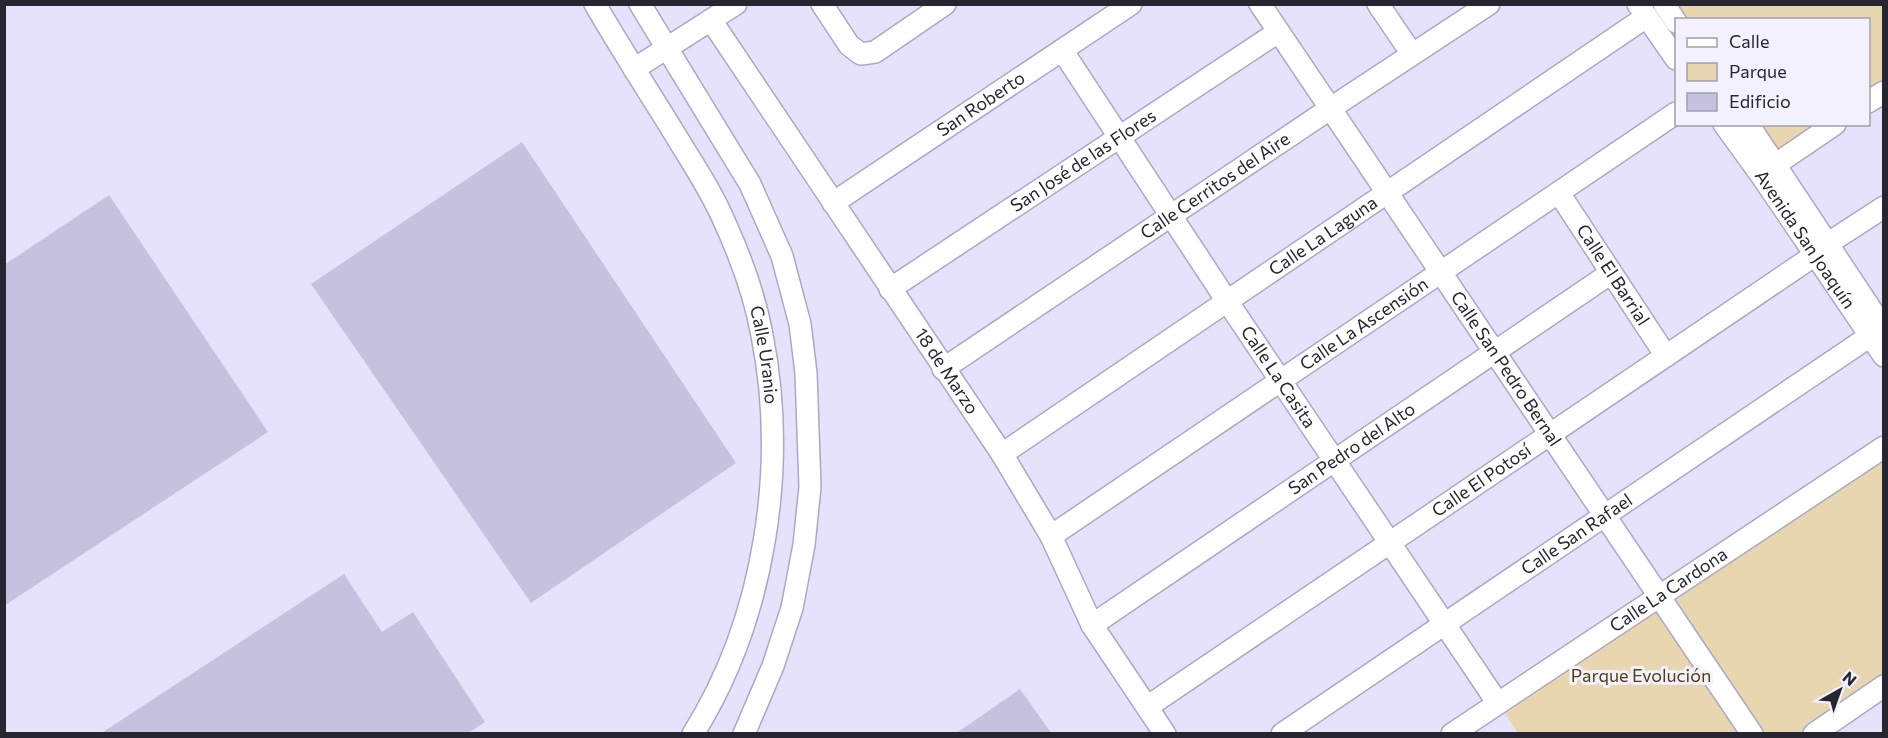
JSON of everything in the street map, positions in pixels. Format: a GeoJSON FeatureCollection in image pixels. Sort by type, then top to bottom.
{"type":"FeatureCollection","features":[{"type":"Feature","properties":{"kind":"street","name":"Calle Uranio"},"geometry":{"type":"LineString","coordinates":[[594,4],[701,177],[725,221],[744,271],[762,334],[771,392],[772,471],[766,532],[755,591],[737,644],[708,710],[693,734]]}},
{"type":"Feature","properties":{"kind":"street"},"geometry":{"type":"LineString","coordinates":[[640,4],[750,184],[783,256],[800,324],[806,373],[810,487],[804,545],[792,608],[773,666],[744,734]]}},
{"type":"Feature","properties":{"kind":"street"},"geometry":{"type":"LineString","coordinates":[[634,69],[736,4]]}},
{"type":"Feature","properties":{"kind":"street"},"geometry":{"type":"LineString","coordinates":[[822,4],[849,45],[861,54],[875,52],[945,4]]}},
{"type":"Feature","properties":{"kind":"street","name":"San Roberto"},"geometry":{"type":"LineString","coordinates":[[833,203],[1131,4]]}},
{"type":"Feature","properties":{"kind":"street","name":"Calle San Pedro Bernal"},"geometry":{"type":"LineString","coordinates":[[1260,4],[1752,734]]}},
{"type":"Feature","properties":{"kind":"street"},"geometry":{"type":"LineString","coordinates":[[1378,4],[1412,54]]}},
{"type":"Feature","properties":{"kind":"street","name":"Calle Cerritos del Aire"},"geometry":{"type":"LineString","coordinates":[[943,369],[1489,4]]}},
{"type":"Feature","properties":{"kind":"street"},"geometry":{"type":"LineString","coordinates":[[1664,4],[1675,19]]}},
{"type":"Feature","properties":{"kind":"street"},"geometry":{"type":"LineString","coordinates":[[1642,11],[1675,56]]}},
{"type":"Feature","properties":{"kind":"street","name":"Calle La Laguna"},"geometry":{"type":"LineString","coordinates":[[1002,454],[1388,192],[1642,11]]}},
{"type":"Feature","properties":{"kind":"street","name":"18 de Marzo"},"geometry":{"type":"LineString","coordinates":[[711,20],[1002,454],[1051,536],[1092,625],[1165,734]]}},
{"type":"Feature","properties":{"kind":"street","name":"San José de las Flores"},"geometry":{"type":"LineString","coordinates":[[890,289],[1278,32]]}},
{"type":"Feature","properties":{"kind":"street","name":"Calle La Casita"},"geometry":{"type":"LineString","coordinates":[[1062,50],[1280,381],[1497,702]]}},
{"type":"Feature","properties":{"kind":"street"},"geometry":{"type":"LineString","coordinates":[[1870,101],[1884,92]]}},
{"type":"Feature","properties":{"kind":"street","name":"Calle La Ascensión"},"geometry":{"type":"LineString","coordinates":[[1051,536],[1675,113]]}},
{"type":"Feature","properties":{"kind":"street","name":"Avenida San Joaquín"},"geometry":{"type":"LineString","coordinates":[[1726,126],[1769,170]]}},
{"type":"Feature","properties":{"kind":"street","name":"Avenida San Joaquín"},"geometry":{"type":"LineString","coordinates":[[1749,126],[1769,170],[1821,250],[1880,330],[1884,356]]}},
{"type":"Feature","properties":{"kind":"street"},"geometry":{"type":"LineString","coordinates":[[1769,170],[1832,126]]}},
{"type":"Feature","properties":{"kind":"street","name":"Calle El Barrial"},"geometry":{"type":"LineString","coordinates":[[1559,193],[1666,356]]}},
{"type":"Feature","properties":{"kind":"street","name":"Calle El Potosí"},"geometry":{"type":"LineString","coordinates":[[1147,707],[1884,207]]}},
{"type":"Feature","properties":{"kind":"street","name":"San Pedro del Alto"},"geometry":{"type":"LineString","coordinates":[[1092,625],[1611,273]]}},
{"type":"Feature","properties":{"kind":"street","name":"Calle San Rafael"},"geometry":{"type":"LineString","coordinates":[[1282,734],[1880,330]]}},
{"type":"Feature","properties":{"kind":"street","name":"Calle La Cardona"},"geometry":{"type":"LineString","coordinates":[[1452,734],[1884,447]]}},
{"type":"Feature","properties":{"kind":"street"},"geometry":{"type":"LineString","coordinates":[[1814,734],[1884,686]]}},
{"type":"Feature","properties":{"kind":"green space"},"geometry":{"type":"Polygon","coordinates":[[[1664,5],[1883,5],[1883,92],[1870,101],[1870,18],[1675,19],[1664,5]]]}},
{"type":"Feature","properties":{"kind":"green space"},"geometry":{"type":"Polygon","coordinates":[[[1749,126],[1833,126],[1776,164],[1749,126]]]}},
{"type":"Feature","properties":{"kind":"green space","name":"Parque Evolución"},"geometry":{"type":"Polygon","coordinates":[[[1883,447],[1883,686],[1814,733],[1518,733],[1497,702],[1883,447]]]}},
{"type":"Feature","properties":{"kind":"building"},"geometry":{"type":"Polygon","coordinates":[[[522,142],[736,463],[531,603],[311,284],[522,142]]]}},
{"type":"Feature","properties":{"kind":"building"},"geometry":{"type":"Polygon","coordinates":[[[109,195],[268,432],[4,606],[4,265],[109,195]]]}},
{"type":"Feature","properties":{"kind":"building"},"geometry":{"type":"Polygon","coordinates":[[[344,574],[382,632],[413,612],[485,722],[467,734],[100,734],[344,574]]]}},
{"type":"Feature","properties":{"kind":"building"},"geometry":{"type":"Polygon","coordinates":[[[1020,689],[1052,734],[955,734],[1020,689]]]}}]}
